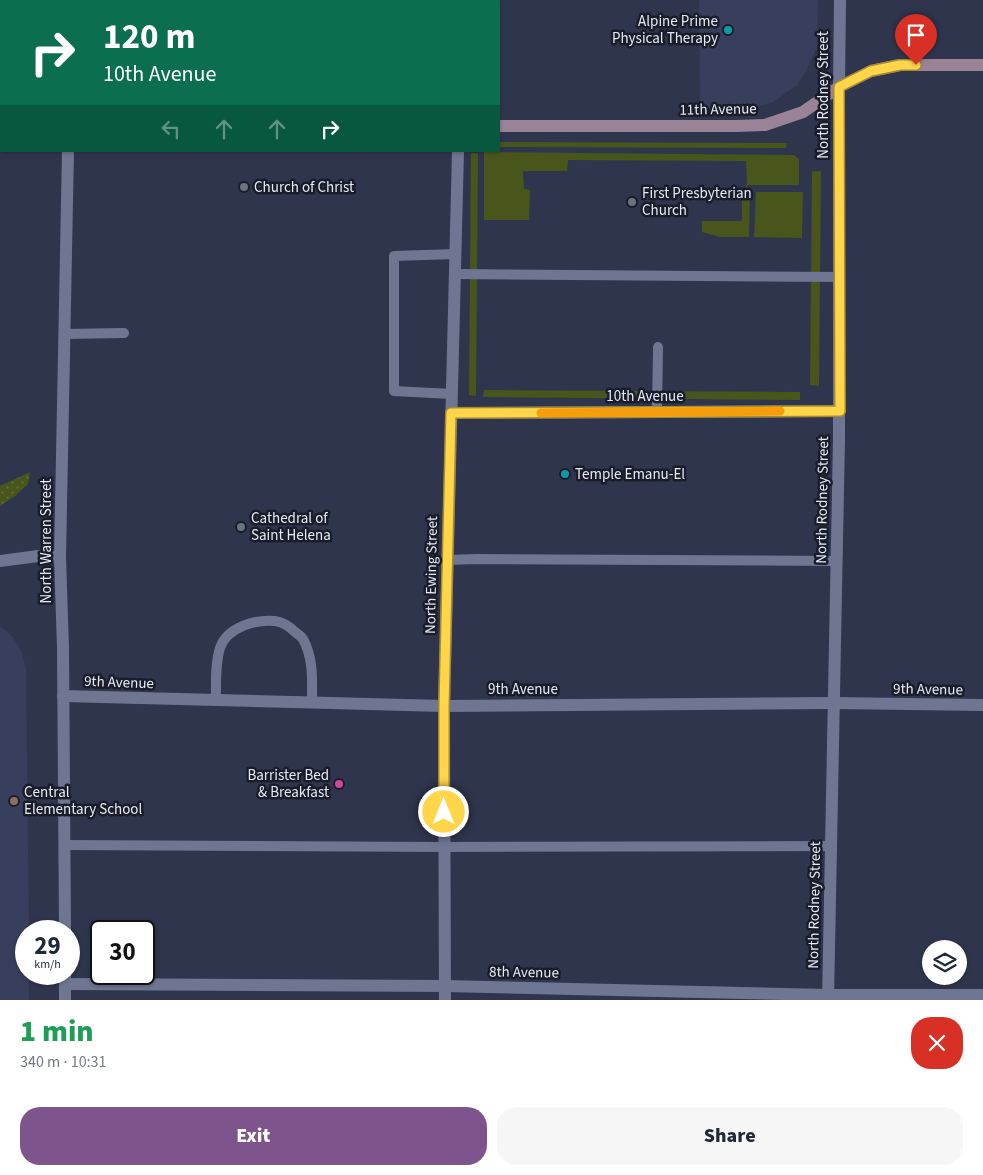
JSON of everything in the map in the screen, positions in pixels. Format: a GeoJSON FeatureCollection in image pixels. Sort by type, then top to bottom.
{"type":"FeatureCollection","features":[{"type":"Feature","properties":{"kind":"main road","name":"11th Avenue"},"geometry":{"type":"LineString","coordinates":[[500,126],[764,125],[803,112],[839,87],[871,71],[900,65],[983,65]]}},
{"type":"Feature","properties":{"kind":"street","name":"North Rodney Street"},"geometry":{"type":"LineString","coordinates":[[828,998],[840,411],[840,0]]}},
{"type":"Feature","properties":{"kind":"street","name":"North Warren Street"},"geometry":{"type":"LineString","coordinates":[[65,920],[60,557],[68,152]]}},
{"type":"Feature","properties":{"kind":"street","name":"North Ewing Street"},"geometry":{"type":"LineString","coordinates":[[445,1000],[444,706],[458,152]]}},
{"type":"Feature","properties":{"kind":"street","name":"10th Avenue"},"geometry":{"type":"LineString","coordinates":[[451,413],[840,411]]}},
{"type":"Feature","properties":{"kind":"street"},"geometry":{"type":"LineString","coordinates":[[0,561],[38,556],[60,557]]}},
{"type":"Feature","properties":{"kind":"street","name":"9th Avenue"},"geometry":{"type":"LineString","coordinates":[[63,696],[444,706],[834,703],[983,706]]}},
{"type":"Feature","properties":{"kind":"street","name":"8th Avenue"},"geometry":{"type":"LineString","coordinates":[[80,979],[445,986],[637,996],[828,998],[983,996]]}},
{"type":"Feature","properties":{"kind":"street"},"geometry":{"type":"LineString","coordinates":[[65,985],[65,1000]]}},
{"type":"Feature","properties":{"kind":"lane"},"geometry":{"type":"LineString","coordinates":[[452,394],[394,391],[394,256],[455,254]]}},
{"type":"Feature","properties":{"kind":"lane"},"geometry":{"type":"LineString","coordinates":[[455,274],[839,277]]}},
{"type":"Feature","properties":{"kind":"lane"},"geometry":{"type":"LineString","coordinates":[[64,334],[124,333]]}},
{"type":"Feature","properties":{"kind":"lane"},"geometry":{"type":"LineString","coordinates":[[657,412],[658,347]]}},
{"type":"Feature","properties":{"kind":"lane"},"geometry":{"type":"LineString","coordinates":[[448,560],[837,561]]}},
{"type":"Feature","properties":{"kind":"lane"},"geometry":{"type":"LineString","coordinates":[[216,701],[220,646],[229,634],[241,626],[258,622],[276,621],[289,627],[302,638],[310,654],[312,703]]}},
{"type":"Feature","properties":{"kind":"lane"},"geometry":{"type":"LineString","coordinates":[[64,845],[444,847],[831,846]]}},
{"type":"Feature","properties":{"kind":"shaded area"},"geometry":{"type":"Polygon","coordinates":[[[699,0],[818,0],[817,47],[797,85],[772,103],[759,106],[700,110],[699,0]]]}},
{"type":"Feature","properties":{"kind":"shaded area","name":"Central Elementary School"},"geometry":{"type":"Polygon","coordinates":[[[0,626],[12,636],[22,652],[26,670],[29,920],[15,920],[15,985],[29,985],[29,1000],[0,1000],[0,626]]]}},
{"type":"Feature","properties":{"kind":"green space"},"geometry":{"type":"Polygon","coordinates":[[[500,142],[787,143],[786,148],[500,147],[500,142]]]}},
{"type":"Feature","properties":{"kind":"green space"},"geometry":{"type":"Polygon","coordinates":[[[484,152],[794,155],[799,159],[799,185],[747,185],[748,195],[750,195],[749,237],[720,237],[702,232],[702,221],[742,221],[742,197],[747,183],[746,161],[568,160],[567,171],[523,171],[524,189],[530,190],[529,220],[484,220],[484,152]]]}},
{"type":"Feature","properties":{"kind":"green space"},"geometry":{"type":"Polygon","coordinates":[[[471,153],[478,153],[476,396],[469,395],[471,153]]]}},
{"type":"Feature","properties":{"kind":"green space"},"geometry":{"type":"Polygon","coordinates":[[[812,171],[821,171],[819,386],[810,385],[812,171]]]}},
{"type":"Feature","properties":{"kind":"green space"},"geometry":{"type":"Polygon","coordinates":[[[756,192],[803,192],[802,238],[754,237],[756,192]]]}},
{"type":"Feature","properties":{"kind":"green space"},"geometry":{"type":"Polygon","coordinates":[[[484,390],[800,392],[800,400],[483,397],[484,390]]]}},
{"type":"Feature","properties":{"kind":"green space"},"geometry":{"type":"Polygon","coordinates":[[[30,472],[28,484],[0,506],[0,486],[30,472]]]}},
{"type":"Feature","properties":{"kind":"slow traffic"},"geometry":{"type":"LineString","coordinates":[[541,413],[780,411]]}},
{"type":"Feature","properties":{"kind":"place","name":"Alpine Prime Physical Therapy"},"geometry":{"type":"Point","coordinates":[728,30]}},
{"type":"Feature","properties":{"kind":"place","name":"Church of Christ"},"geometry":{"type":"Point","coordinates":[244,187]}},
{"type":"Feature","properties":{"kind":"place","name":"First Presbyterian Church"},"geometry":{"type":"Point","coordinates":[632,202]}},
{"type":"Feature","properties":{"kind":"place","name":"Temple Emanu-El"},"geometry":{"type":"Point","coordinates":[565,474]}},
{"type":"Feature","properties":{"kind":"place","name":"Cathedral of Saint Helena"},"geometry":{"type":"Point","coordinates":[241,527]}},
{"type":"Feature","properties":{"kind":"place","name":"Barrister Bed & Breakfast"},"geometry":{"type":"Point","coordinates":[339,784]}},
{"type":"Feature","properties":{"kind":"place","name":"Central Elementary School"},"geometry":{"type":"Point","coordinates":[14,801]}},
{"type":"Feature","properties":{"kind":"route"},"geometry":{"type":"LineString","coordinates":[[444,812],[444,706],[451,413],[840,411],[839,87],[871,71],[900,65],[916,65]]}}]}
